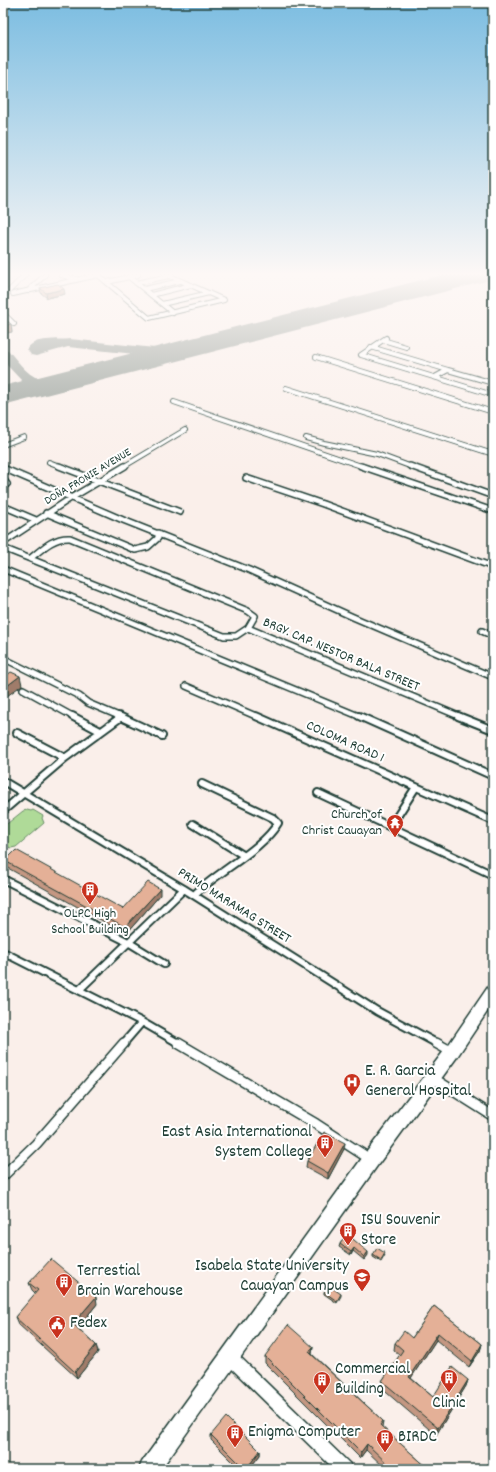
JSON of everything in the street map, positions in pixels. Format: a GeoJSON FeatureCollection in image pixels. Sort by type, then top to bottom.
{"type":"FeatureCollection","features":[{"type":"Feature","properties":{"kind":"highway"},"geometry":{"type":"LineString","coordinates":[[149,1469],[371,1160],[452,1052],[493,991]]}},
{"type":"Feature","properties":{"kind":"street"},"geometry":{"type":"LineString","coordinates":[[376,344],[361,355],[493,395]]}},
{"type":"Feature","properties":{"kind":"street"},"geometry":{"type":"LineString","coordinates":[[397,344],[406,347]]}},
{"type":"Feature","properties":{"kind":"street"},"geometry":{"type":"LineString","coordinates":[[371,347],[493,383]]}},
{"type":"Feature","properties":{"kind":"street"},"geometry":{"type":"LineString","coordinates":[[316,357],[493,412]]}},
{"type":"Feature","properties":{"kind":"street"},"geometry":{"type":"LineString","coordinates":[[435,377],[448,370]]}},
{"type":"Feature","properties":{"kind":"street"},"geometry":{"type":"LineString","coordinates":[[286,388],[493,454]]}},
{"type":"Feature","properties":{"kind":"street"},"geometry":{"type":"LineString","coordinates":[[174,402],[493,511]]}},
{"type":"Feature","properties":{"kind":"street","name":"DOÑA FRONIE AVENUE"},"geometry":{"type":"LineString","coordinates":[[3,543],[46,513],[185,430]]}},
{"type":"Feature","properties":{"kind":"street"},"geometry":{"type":"LineString","coordinates":[[3,445],[24,437]]}},
{"type":"Feature","properties":{"kind":"street"},"geometry":{"type":"LineString","coordinates":[[306,438],[325,445],[362,450],[377,454],[422,472],[493,496]]}},
{"type":"Feature","properties":{"kind":"street"},"geometry":{"type":"LineString","coordinates":[[49,462],[180,512]]}},
{"type":"Feature","properties":{"kind":"street"},"geometry":{"type":"LineString","coordinates":[[3,468],[71,498],[282,584],[353,617],[493,677]]}},
{"type":"Feature","properties":{"kind":"street"},"geometry":{"type":"LineString","coordinates":[[246,478],[323,504],[493,567]]}},
{"type":"Feature","properties":{"kind":"street"},"geometry":{"type":"LineString","coordinates":[[3,479],[7,484],[3,487]]}},
{"type":"Feature","properties":{"kind":"street"},"geometry":{"type":"LineString","coordinates":[[3,506],[36,520]]}},
{"type":"Feature","properties":{"kind":"street"},"geometry":{"type":"LineString","coordinates":[[46,513],[135,550],[142,550],[155,542],[158,538],[158,533]]}},
{"type":"Feature","properties":{"kind":"street"},"geometry":{"type":"LineString","coordinates":[[30,558],[57,538],[70,538],[248,611],[255,616],[248,628]]}},
{"type":"Feature","properties":{"kind":"street","name":"BRGY. CAP. NESTOR BALA STREET"},"geometry":{"type":"LineString","coordinates":[[3,548],[224,636],[236,636],[248,628],[493,730]]}},
{"type":"Feature","properties":{"kind":"street"},"geometry":{"type":"LineString","coordinates":[[3,570],[212,654],[404,736],[493,776]]}},
{"type":"Feature","properties":{"kind":"street"},"geometry":{"type":"LineString","coordinates":[[482,631],[493,636]]}},
{"type":"Feature","properties":{"kind":"street"},"geometry":{"type":"LineString","coordinates":[[3,658],[79,696],[88,703],[162,736]]}},
{"type":"Feature","properties":{"kind":"street","name":"COLOMA ROAD 1"},"geometry":{"type":"LineString","coordinates":[[186,686],[312,740],[493,821]]}},
{"type":"Feature","properties":{"kind":"street"},"geometry":{"type":"LineString","coordinates":[[23,690],[100,731]]}},
{"type":"Feature","properties":{"kind":"street"},"geometry":{"type":"LineString","coordinates":[[3,811],[65,758],[121,717]]}},
{"type":"Feature","properties":{"kind":"street"},"geometry":{"type":"LineString","coordinates":[[17,733],[65,758]]}},
{"type":"Feature","properties":{"kind":"street","name":"PRIMO MARAMAG STREET"},"geometry":{"type":"LineString","coordinates":[[3,781],[194,895],[377,1011],[452,1052]]}},
{"type":"Feature","properties":{"kind":"street"},"geometry":{"type":"LineString","coordinates":[[194,895],[208,881],[275,829],[278,823],[273,818],[202,784]]}},
{"type":"Feature","properties":{"kind":"street"},"geometry":{"type":"LineString","coordinates":[[391,826],[416,787]]}},
{"type":"Feature","properties":{"kind":"street"},"geometry":{"type":"LineString","coordinates":[[318,793],[493,875]]}},
{"type":"Feature","properties":{"kind":"street"},"geometry":{"type":"LineString","coordinates":[[193,824],[243,855]]}},
{"type":"Feature","properties":{"kind":"street"},"geometry":{"type":"LineString","coordinates":[[3,879],[128,942],[164,964]]}},
{"type":"Feature","properties":{"kind":"street"},"geometry":{"type":"LineString","coordinates":[[79,990],[184,889]]}},
{"type":"Feature","properties":{"kind":"street"},"geometry":{"type":"LineString","coordinates":[[3,952],[142,1022],[296,1112],[371,1160]]}},
{"type":"Feature","properties":{"kind":"street"},"geometry":{"type":"LineString","coordinates":[[3,1176],[36,1144],[142,1022]]}},
{"type":"Feature","properties":{"kind":"street"},"geometry":{"type":"LineString","coordinates":[[433,1078],[493,1116]]}},
{"type":"Feature","properties":{"kind":"street"},"geometry":{"type":"LineString","coordinates":[[230,1357],[345,1469]]}},
{"type":"Feature","properties":{"kind":"green space"},"geometry":{"type":"Polygon","coordinates":[[[33,810],[43,816],[42,818],[44,823],[16,847],[11,848],[3,845],[3,827],[23,811],[33,810]]]}},
{"type":"Feature","properties":{"kind":"building"},"geometry":{"type":"Polygon","coordinates":[[[11,672],[20,676],[3,689],[3,678],[11,672]]]}},
{"type":"Feature","properties":{"kind":"building","name":"OLPC High School Building"},"geometry":{"type":"Polygon","coordinates":[[[16,850],[123,909],[148,882],[160,889],[125,927],[5,861],[16,850]]]}},
{"type":"Feature","properties":{"kind":"building","name":"East Asia International System College"},"geometry":{"type":"Polygon","coordinates":[[[324,1132],[345,1143],[328,1173],[307,1161],[324,1132]]]}},
{"type":"Feature","properties":{"kind":"building"},"geometry":{"type":"Polygon","coordinates":[[[347,1234],[368,1252],[364,1257],[354,1248],[351,1252],[340,1244],[347,1234]]]}},
{"type":"Feature","properties":{"kind":"building"},"geometry":{"type":"Polygon","coordinates":[[[377,1248],[385,1253],[381,1260],[373,1255],[377,1248]]]}},
{"type":"Feature","properties":{"kind":"building"},"geometry":{"type":"Polygon","coordinates":[[[51,1259],[96,1297],[73,1324],[96,1345],[75,1372],[15,1317],[38,1290],[29,1283],[51,1259]]]}},
{"type":"Feature","properties":{"kind":"building"},"geometry":{"type":"Polygon","coordinates":[[[328,1285],[341,1294],[337,1301],[324,1292],[328,1285]]]}},
{"type":"Feature","properties":{"kind":"building"},"geometry":{"type":"Polygon","coordinates":[[[434,1306],[482,1344],[472,1361],[438,1333],[409,1377],[433,1397],[452,1367],[468,1380],[438,1428],[382,1381],[403,1350],[395,1343],[404,1331],[412,1338],[434,1306]]]}},
{"type":"Feature","properties":{"kind":"building","name":"Commercial Building"},"geometry":{"type":"Polygon","coordinates":[[[288,1325],[313,1347],[309,1352],[383,1421],[380,1425],[429,1469],[393,1469],[367,1444],[361,1452],[265,1356],[288,1325]]]}},
{"type":"Feature","properties":{"kind":"building","name":"Enigma Computer"},"geometry":{"type":"Polygon","coordinates":[[[226,1417],[260,1451],[246,1469],[211,1435],[226,1417]]]}},
{"type":"Feature","properties":{"kind":"taxiway"},"geometry":{"type":"LineString","coordinates":[[50,344],[40,345],[33,349],[36,352],[67,344]]}},
{"type":"Feature","properties":{"kind":"taxiway"},"geometry":{"type":"LineString","coordinates":[[67,344],[117,347],[164,353],[175,352]]}},
{"type":"Feature","properties":{"kind":"taxiway"},"geometry":{"type":"LineString","coordinates":[[3,353],[29,380],[24,389],[7,395]]}},
{"type":"Feature","properties":{"kind":"taxiway"},"geometry":{"type":"LineString","coordinates":[[27,377],[30,380],[38,382],[47,383],[60,381]]}},
{"type":"Feature","properties":{"kind":"runway"},"geometry":{"type":"LineString","coordinates":[[3,396],[207,344]]}},
{"type":"Feature","properties":{"kind":"place","name":"Church of Christ Cauayan"},"geometry":{"type":"Point","coordinates":[395,838]}},
{"type":"Feature","properties":{"kind":"place","name":"OLPC High School Building"},"geometry":{"type":"Point","coordinates":[90,905]}},
{"type":"Feature","properties":{"kind":"place","name":"E. R. Garcia General Hospital"},"geometry":{"type":"Point","coordinates":[352,1097]}},
{"type":"Feature","properties":{"kind":"place","name":"East Asia International System College"},"geometry":{"type":"Point","coordinates":[325,1158]}},
{"type":"Feature","properties":{"kind":"place","name":"ISU Souvenir Store"},"geometry":{"type":"Point","coordinates":[348,1246]}},
{"type":"Feature","properties":{"kind":"place","name":"Isabela State University Cauayan Campus"},"geometry":{"type":"Point","coordinates":[362,1292]}},
{"type":"Feature","properties":{"kind":"place","name":"Terrestial Brain Warehouse"},"geometry":{"type":"Point","coordinates":[64,1297]}},
{"type":"Feature","properties":{"kind":"place","name":"Fedex"},"geometry":{"type":"Point","coordinates":[57,1339]}},
{"type":"Feature","properties":{"kind":"place","name":"Clinic"},"geometry":{"type":"Point","coordinates":[449,1393]}},
{"type":"Feature","properties":{"kind":"place","name":"Commercial Building"},"geometry":{"type":"Point","coordinates":[322,1395]}},
{"type":"Feature","properties":{"kind":"place","name":"Enigma Computer"},"geometry":{"type":"Point","coordinates":[235,1448]}},
{"type":"Feature","properties":{"kind":"place","name":"BIRDC"},"geometry":{"type":"Point","coordinates":[385,1453]}}]}
